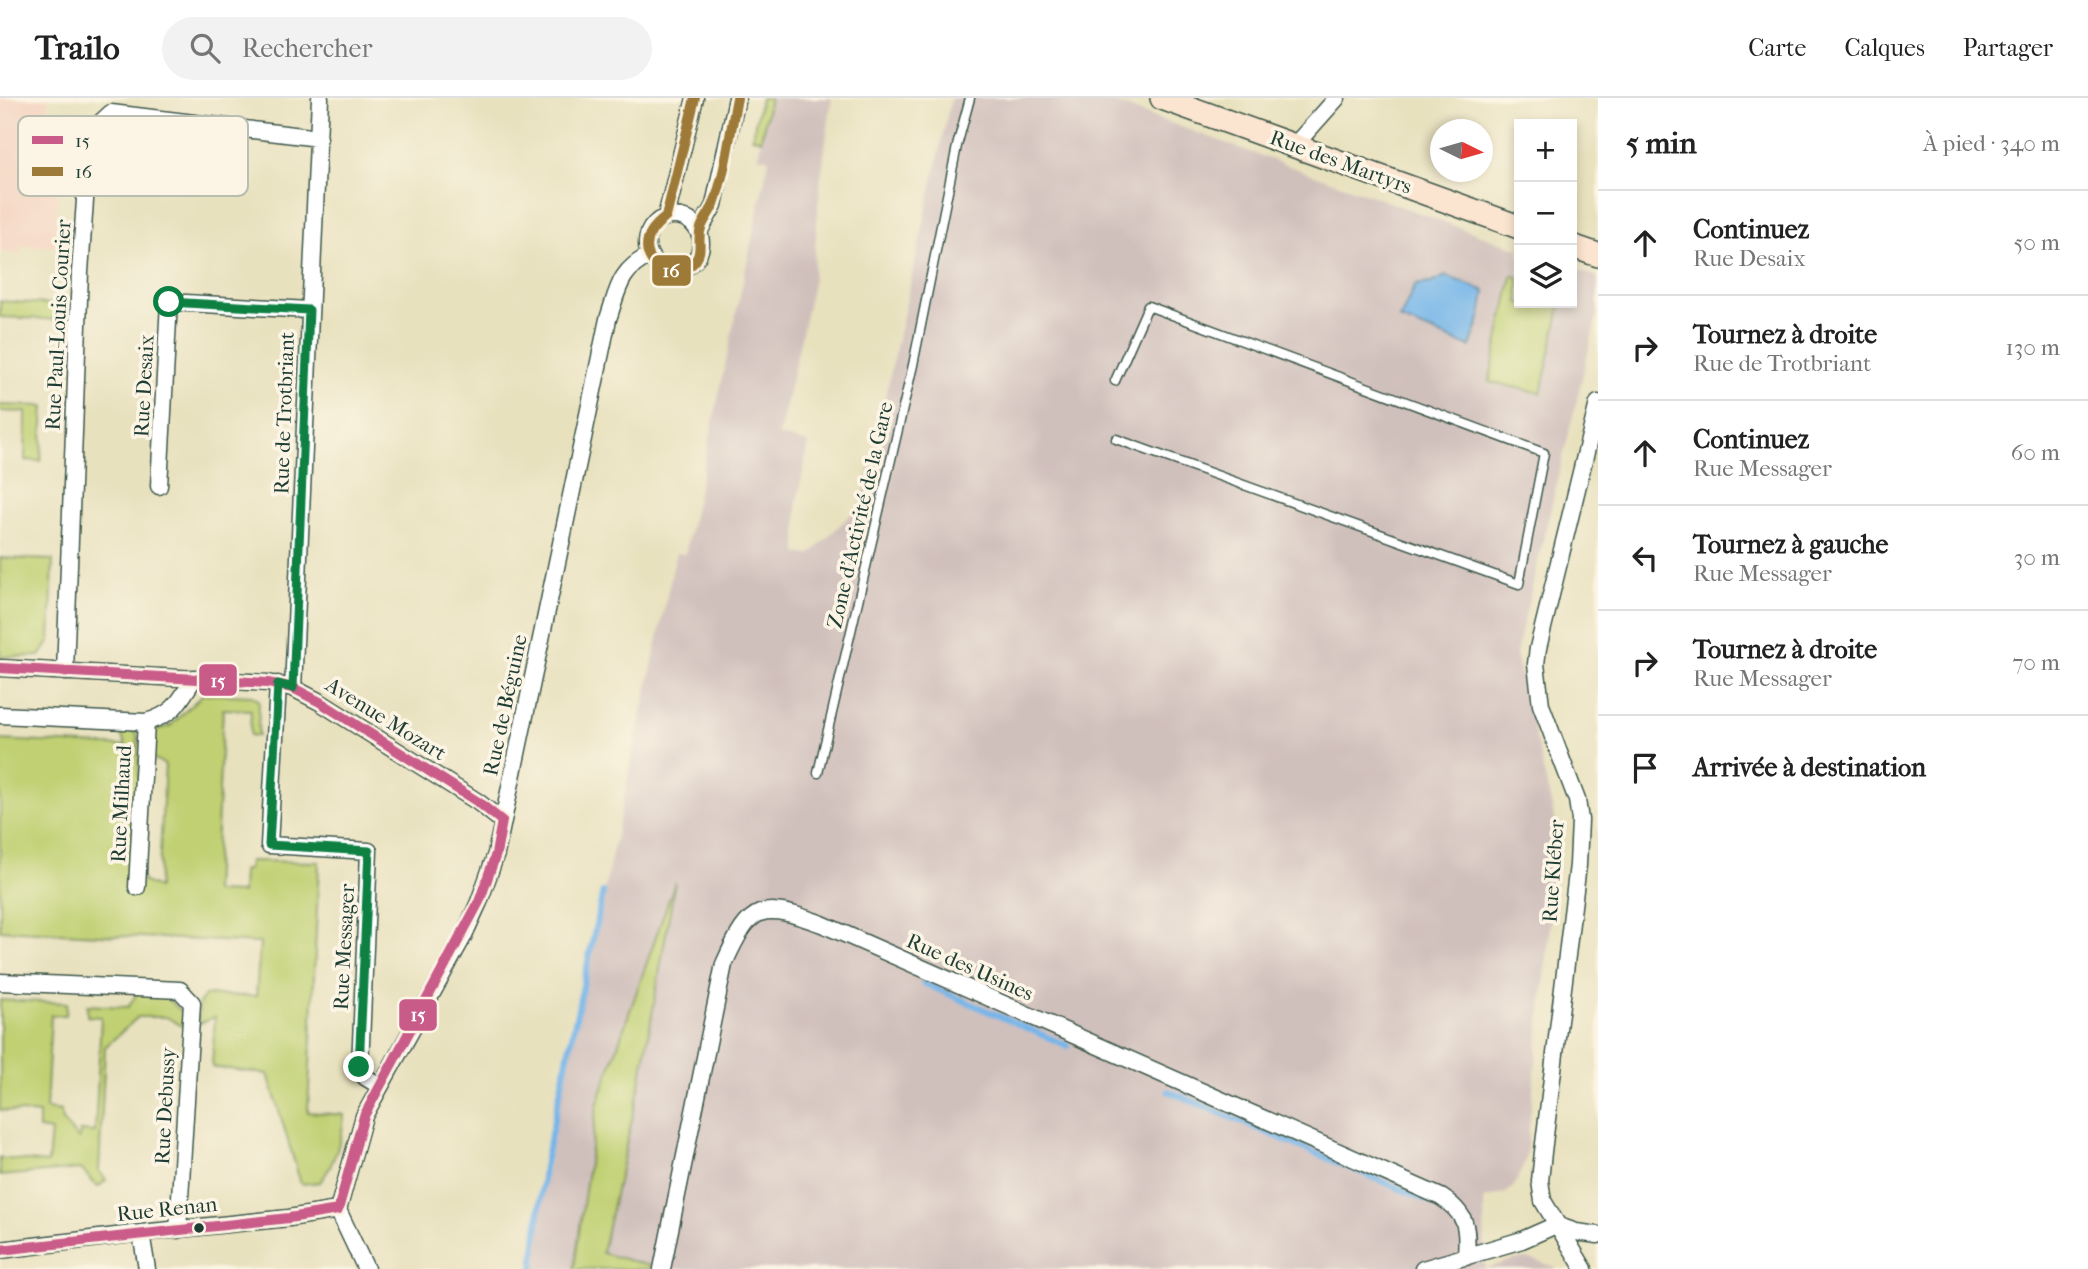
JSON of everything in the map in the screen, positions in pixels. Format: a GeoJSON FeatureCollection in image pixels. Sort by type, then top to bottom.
{"type":"FeatureCollection","features":[{"type":"Feature","properties":{"kind":"main road","name":"Rue des Martyrs"},"geometry":{"type":"LineString","coordinates":[[1162,98],[1514,225]]}},
{"type":"Feature","properties":{"kind":"main road"},"geometry":{"type":"LineString","coordinates":[[1577,248],[1598,256]]}},
{"type":"Feature","properties":{"kind":"street","name":"Rue de Trotbriant"},"geometry":{"type":"LineString","coordinates":[[285,686],[320,98]]}},
{"type":"Feature","properties":{"kind":"street"},"geometry":{"type":"LineString","coordinates":[[666,217],[695,98]]}},
{"type":"Feature","properties":{"kind":"street"},"geometry":{"type":"LineString","coordinates":[[699,232],[714,205],[737,98]]}},
{"type":"Feature","properties":{"kind":"street"},"geometry":{"type":"LineString","coordinates":[[1295,145],[1337,98]]}},
{"type":"Feature","properties":{"kind":"street","name":"Rue Paul-Louis Courier"},"geometry":{"type":"LineString","coordinates":[[113,106],[177,116]]}},
{"type":"Feature","properties":{"kind":"street","name":"Rue Paul-Louis Courier"},"geometry":{"type":"LineString","coordinates":[[248,127],[319,138]]}},
{"type":"Feature","properties":{"kind":"street","name":"Rue Paul-Louis Courier"},"geometry":{"type":"LineString","coordinates":[[65,672],[85,196]]}},
{"type":"Feature","properties":{"kind":"street"},"geometry":{"type":"LineString","coordinates":[[674,216],[689,220],[699,232],[701,251],[697,259],[685,268],[672,271],[663,269],[649,256],[649,232],[659,220],[674,216]]}},
{"type":"Feature","properties":{"kind":"street","name":"Rue de Béguine"},"geometry":{"type":"LineString","coordinates":[[338,1210],[358,1133],[380,1086],[463,937],[480,902],[496,854],[608,319],[628,268],[649,256]]}},
{"type":"Feature","properties":{"kind":"street","name":"Rue Desaix"},"geometry":{"type":"LineString","coordinates":[[159,485],[169,302],[309,310]]}},
{"type":"Feature","properties":{"kind":"street","name":"Rue Kléber"},"geometry":{"type":"LineString","coordinates":[[1584,1269],[1543,1201],[1541,1170],[1578,865],[1580,820],[1573,785],[1541,705],[1536,664],[1598,403]]}},
{"type":"Feature","properties":{"kind":"street","name":"Avenue Mozart"},"geometry":{"type":"LineString","coordinates":[[0,668],[194,678],[285,686],[320,702],[455,787],[502,821]]}},
{"type":"Feature","properties":{"kind":"street"},"geometry":{"type":"LineString","coordinates":[[0,715],[146,722],[163,717],[177,705],[194,678]]}},
{"type":"Feature","properties":{"kind":"street","name":"Rue Messager"},"geometry":{"type":"LineString","coordinates":[[285,686],[269,845],[369,851],[359,1067],[365,1077],[380,1086]]}},
{"type":"Feature","properties":{"kind":"street","name":"Rue Milhaud"},"geometry":{"type":"LineString","coordinates":[[137,887],[146,722]]}},
{"type":"Feature","properties":{"kind":"street","name":"Rue des Usines"},"geometry":{"type":"LineString","coordinates":[[662,1269],[724,964],[739,930],[756,913],[772,909],[822,924],[1441,1196],[1459,1212],[1465,1224],[1466,1257]]}},
{"type":"Feature","properties":{"kind":"street","name":"Rue Debussy"},"geometry":{"type":"LineString","coordinates":[[0,982],[180,990],[192,1003],[178,1230]]}},
{"type":"Feature","properties":{"kind":"street"},"geometry":{"type":"LineString","coordinates":[[338,1210],[366,1269]]}},
{"type":"Feature","properties":{"kind":"street","name":"Rue Renan"},"geometry":{"type":"LineString","coordinates":[[0,1250],[289,1218],[338,1210]]}},
{"type":"Feature","properties":{"kind":"street"},"geometry":{"type":"LineString","coordinates":[[1423,1269],[1522,1240],[1556,1225],[1598,1235]]}},
{"type":"Feature","properties":{"kind":"street"},"geometry":{"type":"LineString","coordinates":[[141,1233],[147,1269]]}},
{"type":"Feature","properties":{"kind":"lane","name":"Zone d’Activité de la Gare"},"geometry":{"type":"LineString","coordinates":[[818,773],[913,365],[957,146],[970,98]]}},
{"type":"Feature","properties":{"kind":"lane"},"geometry":{"type":"LineString","coordinates":[[1115,381],[1147,306],[1544,453],[1519,584],[1116,439]]}},
{"type":"Feature","properties":{"kind":"shaded area"},"geometry":{"type":"Polygon","coordinates":[[[0,98],[48,98],[47,116],[18,116],[18,196],[57,196],[54,247],[21,245],[20,254],[0,252],[0,98]]]}},
{"type":"Feature","properties":{"kind":"shaded area"},"geometry":{"type":"Polygon","coordinates":[[[770,98],[832,98],[820,184],[812,288],[779,436],[809,443],[797,501],[797,553],[810,555],[862,503],[951,98],[1101,98],[1514,247],[1514,308],[1577,308],[1577,270],[1598,277],[1598,311],[1516,654],[1559,837],[1526,1159],[1514,1186],[1506,1193],[1484,1199],[1485,1269],[650,1269],[649,1266],[602,1254],[640,1084],[674,887],[597,1105],[574,1269],[536,1269],[544,1188],[559,1103],[676,553],[685,554],[769,159],[758,156],[770,98]]]}},
{"type":"Feature","properties":{"kind":"shaded area"},"geometry":{"type":"Polygon","coordinates":[[[1515,1259],[1528,1259],[1557,1269],[1485,1269],[1515,1259]]]}},
{"type":"Feature","properties":{"kind":"green space"},"geometry":{"type":"Polygon","coordinates":[[[761,98],[770,98],[761,140],[752,137],[761,98]]]}},
{"type":"Feature","properties":{"kind":"green space"},"geometry":{"type":"Polygon","coordinates":[[[1514,276],[1514,308],[1560,308],[1541,393],[1489,382],[1514,276]]]}},
{"type":"Feature","properties":{"kind":"green space"},"geometry":{"type":"Polygon","coordinates":[[[0,301],[64,305],[64,320],[0,317],[0,301]]]}},
{"type":"Feature","properties":{"kind":"green space"},"geometry":{"type":"Polygon","coordinates":[[[0,405],[44,406],[41,461],[25,460],[26,412],[0,411],[0,405]]]}},
{"type":"Feature","properties":{"kind":"green space"},"geometry":{"type":"Polygon","coordinates":[[[0,558],[53,560],[50,641],[40,656],[0,657],[0,558]]]}},
{"type":"Feature","properties":{"kind":"green space"},"geometry":{"type":"Polygon","coordinates":[[[203,694],[253,696],[259,701],[258,736],[250,735],[251,710],[223,709],[214,892],[242,893],[243,870],[248,870],[249,861],[319,862],[308,1112],[344,1115],[337,1150],[330,1168],[320,1182],[301,1184],[268,1074],[212,1067],[215,1017],[198,1024],[199,1004],[205,995],[256,996],[260,943],[0,930],[0,740],[126,746],[119,729],[133,730],[138,736],[142,881],[158,888],[165,765],[148,755],[153,731],[170,726],[203,694]]]}},
{"type":"Feature","properties":{"kind":"green space"},"geometry":{"type":"Polygon","coordinates":[[[675,882],[640,1084],[602,1253],[650,1266],[649,1269],[574,1269],[597,1105],[675,882]]]}},
{"type":"Feature","properties":{"kind":"green space"},"geometry":{"type":"Polygon","coordinates":[[[138,992],[161,993],[184,1014],[182,1026],[166,1017],[138,1017],[105,1047],[99,1171],[106,1180],[98,1187],[81,1169],[0,1176],[0,1158],[48,1163],[51,1131],[39,1129],[39,1114],[0,1110],[0,1000],[67,1003],[66,1015],[51,1015],[46,1109],[61,1111],[62,1121],[79,1139],[80,1131],[95,1132],[101,1017],[87,1016],[87,1005],[128,1007],[138,992]]]}},
{"type":"Feature","properties":{"kind":"water"},"geometry":{"type":"Polygon","coordinates":[[[1446,276],[1485,291],[1481,316],[1470,347],[1400,319],[1415,285],[1431,283],[1446,276]]]}},
{"type":"Feature","properties":{"kind":"waterway"},"geometry":{"type":"LineString","coordinates":[[533,1269],[544,1167],[603,892]]}},
{"type":"Feature","properties":{"kind":"waterway"},"geometry":{"type":"LineString","coordinates":[[923,983],[1068,1046]]}},
{"type":"Feature","properties":{"kind":"waterway"},"geometry":{"type":"LineString","coordinates":[[1168,1091],[1436,1204]]}},
{"type":"Feature","properties":{"kind":"transit line","name":"16"},"geometry":{"type":"LineString","coordinates":[[695,98],[666,217],[654,228],[647,242],[651,259],[667,270],[687,268],[698,256],[701,228],[714,204],[722,178],[737,98]]}},
{"type":"Feature","properties":{"kind":"transit line","name":"15"},"geometry":{"type":"LineString","coordinates":[[0,668],[268,683],[293,688],[320,702],[478,802],[502,821]]}},
{"type":"Feature","properties":{"kind":"transit line","name":"15"},"geometry":{"type":"LineString","coordinates":[[338,1210],[364,1116],[479,902],[496,854],[502,821]]}},
{"type":"Feature","properties":{"kind":"transit line","name":"15"},"geometry":{"type":"LineString","coordinates":[[0,1250],[289,1218],[338,1210]]}},
{"type":"Feature","properties":{"kind":"route"},"geometry":{"type":"LineString","coordinates":[[169,302],[309,310],[293,688],[278,684],[269,845],[369,851],[359,1067]]}}]}
